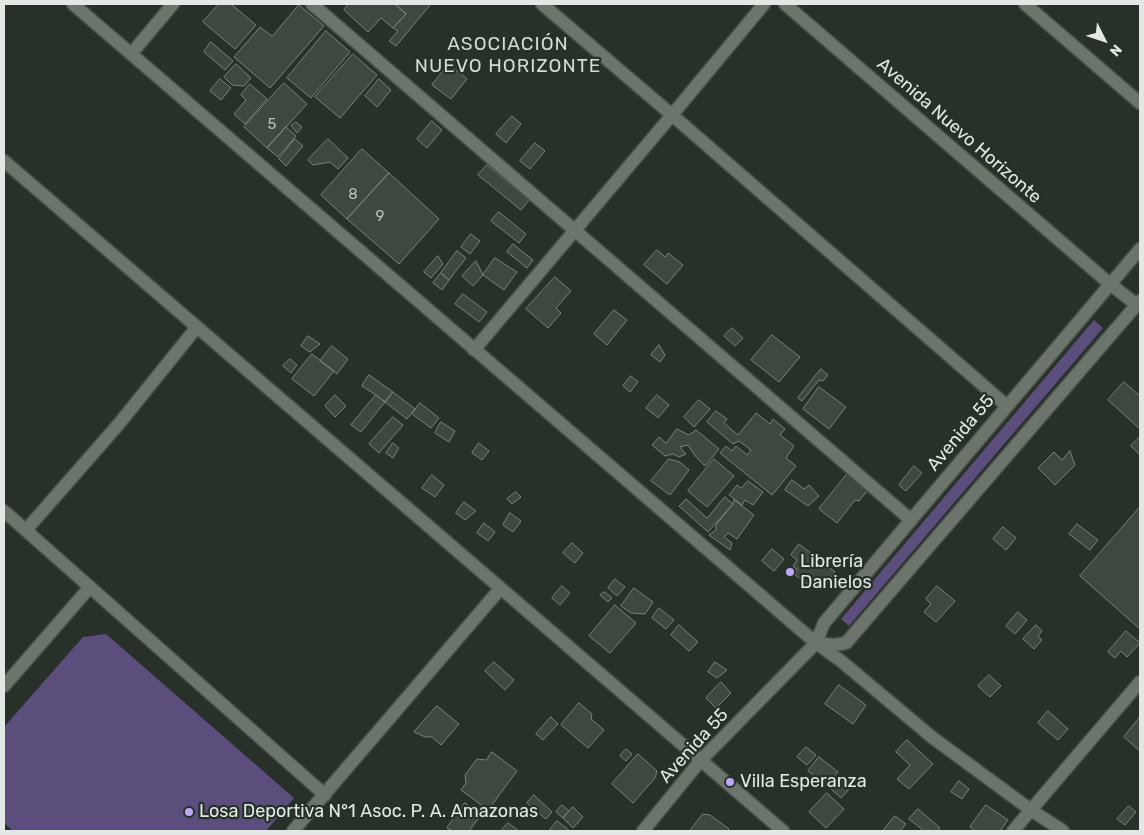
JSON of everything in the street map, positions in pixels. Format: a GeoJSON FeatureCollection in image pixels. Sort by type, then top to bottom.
{"type":"FeatureCollection","features":[{"type":"Feature","properties":{"kind":"street"},"geometry":{"type":"LineString","coordinates":[[73,4],[816,643],[841,661],[933,738],[1031,810],[1063,831]]}},
{"type":"Feature","properties":{"kind":"street"},"geometry":{"type":"LineString","coordinates":[[131,54],[174,4]]}},
{"type":"Feature","properties":{"kind":"street"},"geometry":{"type":"LineString","coordinates":[[312,4],[911,520]]}},
{"type":"Feature","properties":{"kind":"street"},"geometry":{"type":"LineString","coordinates":[[542,4],[672,114],[1007,406]]}},
{"type":"Feature","properties":{"kind":"street"},"geometry":{"type":"LineString","coordinates":[[474,350],[764,4]]}},
{"type":"Feature","properties":{"kind":"street","name":"Avenida Nuevo Horizonte"},"geometry":{"type":"LineString","coordinates":[[785,4],[1110,284],[1139,305]]}},
{"type":"Feature","properties":{"kind":"street"},"geometry":{"type":"LineString","coordinates":[[1025,4],[1140,103]]}},
{"type":"Feature","properties":{"kind":"street"},"geometry":{"type":"LineString","coordinates":[[4,161],[782,831]]}},
{"type":"Feature","properties":{"kind":"street","name":"Avenida 55"},"geometry":{"type":"LineString","coordinates":[[642,831],[701,760],[816,643],[824,623],[1140,249]]}},
{"type":"Feature","properties":{"kind":"street"},"geometry":{"type":"LineString","coordinates":[[816,643],[834,645],[846,643],[1139,305]]}},
{"type":"Feature","properties":{"kind":"street"},"geometry":{"type":"LineString","coordinates":[[26,530],[118,425],[197,327]]}},
{"type":"Feature","properties":{"kind":"street"},"geometry":{"type":"LineString","coordinates":[[4,511],[325,795]]}},
{"type":"Feature","properties":{"kind":"street"},"geometry":{"type":"LineString","coordinates":[[4,686],[90,588]]}},
{"type":"Feature","properties":{"kind":"street"},"geometry":{"type":"LineString","coordinates":[[293,831],[500,589]]}},
{"type":"Feature","properties":{"kind":"street"},"geometry":{"type":"LineString","coordinates":[[1013,831],[1140,682]]}},
{"type":"Feature","properties":{"kind":"shaded area"},"geometry":{"type":"Polygon","coordinates":[[[1094,320],[1103,328],[849,626],[841,619],[1094,320]]]}},
{"type":"Feature","properties":{"kind":"shaded area"},"geometry":{"type":"Polygon","coordinates":[[[106,634],[294,798],[266,831],[13,831],[4,823],[4,727],[83,637],[106,634]]]}},
{"type":"Feature","properties":{"kind":"building"},"geometry":{"type":"Polygon","coordinates":[[[219,4],[231,4],[256,25],[235,49],[203,22],[219,4]]]}},
{"type":"Feature","properties":{"kind":"building"},"geometry":{"type":"Polygon","coordinates":[[[349,4],[395,4],[406,14],[393,28],[381,18],[368,32],[344,10],[349,4]]]}},
{"type":"Feature","properties":{"kind":"building"},"geometry":{"type":"Polygon","coordinates":[[[395,4],[430,5],[396,46],[389,41],[398,31],[393,28],[406,14],[395,4]]]}},
{"type":"Feature","properties":{"kind":"building"},"geometry":{"type":"Polygon","coordinates":[[[299,5],[324,26],[270,88],[234,57],[260,27],[272,36],[299,5]]]}},
{"type":"Feature","properties":{"kind":"building"},"geometry":{"type":"Polygon","coordinates":[[[326,31],[350,52],[311,98],[287,78],[326,31]]]}},
{"type":"Feature","properties":{"kind":"building"},"geometry":{"type":"Polygon","coordinates":[[[211,42],[233,61],[225,70],[204,52],[211,42]]]}},
{"type":"Feature","properties":{"kind":"building"},"geometry":{"type":"Polygon","coordinates":[[[353,54],[377,75],[340,118],[315,97],[353,54]]]}},
{"type":"Feature","properties":{"kind":"building"},"geometry":{"type":"Polygon","coordinates":[[[236,64],[251,78],[244,86],[232,85],[224,77],[236,64]]]}},
{"type":"Feature","properties":{"kind":"building"},"geometry":{"type":"Polygon","coordinates":[[[449,64],[467,79],[451,99],[432,85],[449,64]]]}},
{"type":"Feature","properties":{"kind":"building"},"geometry":{"type":"Polygon","coordinates":[[[220,79],[231,88],[221,100],[210,91],[220,79]]]}},
{"type":"Feature","properties":{"kind":"building"},"geometry":{"type":"Polygon","coordinates":[[[379,79],[391,90],[377,107],[365,96],[379,79]]]}},
{"type":"Feature","properties":{"kind":"building"},"geometry":{"type":"Polygon","coordinates":[[[284,83],[307,104],[267,148],[244,127],[284,83]]]}},
{"type":"Feature","properties":{"kind":"building"},"geometry":{"type":"Polygon","coordinates":[[[250,84],[267,99],[245,124],[234,114],[246,100],[241,95],[250,84]]]}},
{"type":"Feature","properties":{"kind":"building"},"geometry":{"type":"Polygon","coordinates":[[[512,116],[521,124],[506,143],[496,134],[512,116]]]}},
{"type":"Feature","properties":{"kind":"building"},"geometry":{"type":"Polygon","coordinates":[[[432,121],[442,130],[427,148],[417,139],[432,121]]]}},
{"type":"Feature","properties":{"kind":"building"},"geometry":{"type":"Polygon","coordinates":[[[296,122],[302,127],[297,133],[291,126],[296,122]]]}},
{"type":"Feature","properties":{"kind":"building"},"geometry":{"type":"Polygon","coordinates":[[[286,127],[296,136],[278,157],[267,148],[286,127]]]}},
{"type":"Feature","properties":{"kind":"building"},"geometry":{"type":"Polygon","coordinates":[[[295,139],[303,146],[286,166],[279,159],[295,139]]]}},
{"type":"Feature","properties":{"kind":"building"},"geometry":{"type":"Polygon","coordinates":[[[328,139],[348,158],[338,169],[330,162],[313,165],[308,160],[328,139]]]}},
{"type":"Feature","properties":{"kind":"building"},"geometry":{"type":"Polygon","coordinates":[[[535,143],[545,151],[530,169],[520,161],[535,143]]]}},
{"type":"Feature","properties":{"kind":"building"},"geometry":{"type":"Polygon","coordinates":[[[362,149],[389,173],[347,219],[321,195],[362,149]]]}},
{"type":"Feature","properties":{"kind":"building"},"geometry":{"type":"Polygon","coordinates":[[[487,165],[529,200],[521,210],[478,175],[487,165]]]}},
{"type":"Feature","properties":{"kind":"building"},"geometry":{"type":"Polygon","coordinates":[[[389,173],[439,219],[399,264],[347,219],[389,173]]]}},
{"type":"Feature","properties":{"kind":"building"},"geometry":{"type":"Polygon","coordinates":[[[499,212],[526,234],[519,243],[491,221],[499,212]]]}},
{"type":"Feature","properties":{"kind":"building"},"geometry":{"type":"Polygon","coordinates":[[[471,234],[480,241],[470,254],[461,247],[471,234]]]}},
{"type":"Feature","properties":{"kind":"building"},"geometry":{"type":"Polygon","coordinates":[[[513,244],[533,260],[527,268],[507,252],[513,244]]]}},
{"type":"Feature","properties":{"kind":"building"},"geometry":{"type":"Polygon","coordinates":[[[657,250],[665,257],[668,253],[683,265],[667,284],[644,265],[657,250]]]}},
{"type":"Feature","properties":{"kind":"building"},"geometry":{"type":"Polygon","coordinates":[[[457,251],[466,258],[449,280],[441,273],[457,251]]]}},
{"type":"Feature","properties":{"kind":"building"},"geometry":{"type":"Polygon","coordinates":[[[438,256],[443,264],[431,278],[424,272],[438,256]]]}},
{"type":"Feature","properties":{"kind":"building"},"geometry":{"type":"Polygon","coordinates":[[[495,258],[517,272],[504,290],[483,275],[495,258]]]}},
{"type":"Feature","properties":{"kind":"building"},"geometry":{"type":"Polygon","coordinates":[[[476,261],[483,275],[473,286],[462,276],[476,261]]]}},
{"type":"Feature","properties":{"kind":"building"},"geometry":{"type":"Polygon","coordinates":[[[441,273],[449,280],[442,290],[433,283],[441,273]]]}},
{"type":"Feature","properties":{"kind":"building"},"geometry":{"type":"Polygon","coordinates":[[[555,277],[571,291],[556,308],[561,313],[548,328],[526,309],[555,277]]]}},
{"type":"Feature","properties":{"kind":"building"},"geometry":{"type":"Polygon","coordinates":[[[463,294],[487,312],[479,322],[455,304],[463,294]]]}},
{"type":"Feature","properties":{"kind":"building"},"geometry":{"type":"Polygon","coordinates":[[[614,310],[627,320],[607,345],[594,334],[614,310]]]}},
{"type":"Feature","properties":{"kind":"building"},"geometry":{"type":"Polygon","coordinates":[[[732,328],[743,338],[735,346],[724,336],[732,328]]]}},
{"type":"Feature","properties":{"kind":"building"},"geometry":{"type":"Polygon","coordinates":[[[772,335],[800,357],[779,382],[751,360],[772,335]]]}},
{"type":"Feature","properties":{"kind":"building"},"geometry":{"type":"Polygon","coordinates":[[[308,336],[320,344],[310,352],[301,346],[308,336]]]}},
{"type":"Feature","properties":{"kind":"building"},"geometry":{"type":"Polygon","coordinates":[[[659,345],[665,355],[660,362],[651,355],[659,345]]]}},
{"type":"Feature","properties":{"kind":"building"},"geometry":{"type":"Polygon","coordinates":[[[332,346],[348,359],[337,374],[320,361],[332,346]]]}},
{"type":"Feature","properties":{"kind":"building"},"geometry":{"type":"Polygon","coordinates":[[[312,354],[334,371],[314,396],[292,379],[312,354]]]}},
{"type":"Feature","properties":{"kind":"building"},"geometry":{"type":"Polygon","coordinates":[[[290,359],[297,365],[291,373],[283,366],[290,359]]]}},
{"type":"Feature","properties":{"kind":"building"},"geometry":{"type":"Polygon","coordinates":[[[821,369],[828,375],[823,381],[819,380],[802,401],[798,398],[821,369]]]}},
{"type":"Feature","properties":{"kind":"building"},"geometry":{"type":"Polygon","coordinates":[[[369,375],[393,392],[385,402],[362,386],[369,375]]]}},
{"type":"Feature","properties":{"kind":"building"},"geometry":{"type":"Polygon","coordinates":[[[631,376],[638,382],[630,392],[623,386],[631,376]]]}},
{"type":"Feature","properties":{"kind":"building"},"geometry":{"type":"Polygon","coordinates":[[[1124,382],[1140,396],[1140,429],[1108,400],[1124,382]]]}},
{"type":"Feature","properties":{"kind":"building"},"geometry":{"type":"Polygon","coordinates":[[[819,387],[846,407],[829,429],[803,409],[819,387]]]}},
{"type":"Feature","properties":{"kind":"building"},"geometry":{"type":"Polygon","coordinates":[[[393,392],[415,409],[407,419],[385,402],[393,392]]]}},
{"type":"Feature","properties":{"kind":"building"},"geometry":{"type":"Polygon","coordinates":[[[335,395],[346,406],[335,417],[325,406],[335,395]]]}},
{"type":"Feature","properties":{"kind":"building"},"geometry":{"type":"Polygon","coordinates":[[[376,395],[385,402],[361,432],[351,425],[376,395]]]}},
{"type":"Feature","properties":{"kind":"building"},"geometry":{"type":"Polygon","coordinates":[[[657,395],[669,405],[658,418],[646,408],[657,395]]]}},
{"type":"Feature","properties":{"kind":"building"},"geometry":{"type":"Polygon","coordinates":[[[699,400],[710,409],[694,427],[684,417],[699,400]]]}},
{"type":"Feature","properties":{"kind":"building"},"geometry":{"type":"Polygon","coordinates":[[[420,403],[439,418],[431,428],[412,414],[420,403]]]}},
{"type":"Feature","properties":{"kind":"building"},"geometry":{"type":"Polygon","coordinates":[[[716,411],[727,419],[724,423],[738,435],[756,413],[770,424],[773,419],[785,429],[780,435],[794,446],[786,458],[796,466],[772,495],[720,453],[726,446],[732,451],[736,446],[747,455],[751,450],[739,441],[733,444],[707,422],[716,411]]]}},
{"type":"Feature","properties":{"kind":"building"},"geometry":{"type":"Polygon","coordinates":[[[393,417],[403,425],[379,453],[369,444],[393,417]]]}},
{"type":"Feature","properties":{"kind":"building"},"geometry":{"type":"Polygon","coordinates":[[[441,422],[455,431],[449,442],[435,433],[441,422]]]}},
{"type":"Feature","properties":{"kind":"building"},"geometry":{"type":"Polygon","coordinates":[[[677,429],[689,435],[696,430],[719,449],[705,466],[688,445],[680,447],[686,454],[679,457],[673,454],[665,456],[652,445],[659,437],[666,443],[677,429]]]}},
{"type":"Feature","properties":{"kind":"building"},"geometry":{"type":"Polygon","coordinates":[[[1140,437],[1140,455],[1131,446],[1140,437]]]}},
{"type":"Feature","properties":{"kind":"building"},"geometry":{"type":"Polygon","coordinates":[[[393,443],[399,448],[393,458],[386,453],[393,443]]]}},
{"type":"Feature","properties":{"kind":"building"},"geometry":{"type":"Polygon","coordinates":[[[479,443],[489,451],[482,460],[472,453],[479,443]]]}},
{"type":"Feature","properties":{"kind":"building"},"geometry":{"type":"Polygon","coordinates":[[[1070,451],[1075,465],[1055,485],[1038,468],[1054,452],[1062,460],[1070,451]]]}},
{"type":"Feature","properties":{"kind":"building"},"geometry":{"type":"Polygon","coordinates":[[[669,459],[680,462],[689,470],[670,495],[651,481],[669,459]]]}},
{"type":"Feature","properties":{"kind":"building"},"geometry":{"type":"Polygon","coordinates":[[[714,459],[734,476],[707,507],[688,491],[714,459]]]}},
{"type":"Feature","properties":{"kind":"building"},"geometry":{"type":"Polygon","coordinates":[[[914,466],[922,473],[906,491],[899,485],[914,466]]]}},
{"type":"Feature","properties":{"kind":"building"},"geometry":{"type":"Polygon","coordinates":[[[848,473],[868,490],[859,501],[855,500],[837,523],[819,509],[848,473]]]}},
{"type":"Feature","properties":{"kind":"building"},"geometry":{"type":"Polygon","coordinates":[[[432,475],[444,485],[435,497],[422,488],[432,475]]]}},
{"type":"Feature","properties":{"kind":"building"},"geometry":{"type":"Polygon","coordinates":[[[792,480],[804,489],[809,485],[819,496],[808,506],[785,490],[792,480]]]}},
{"type":"Feature","properties":{"kind":"building"},"geometry":{"type":"Polygon","coordinates":[[[748,481],[763,492],[753,505],[745,500],[742,505],[729,495],[737,485],[741,488],[748,481]]]}},
{"type":"Feature","properties":{"kind":"building"},"geometry":{"type":"Polygon","coordinates":[[[516,492],[521,497],[512,504],[507,499],[516,492]]]}},
{"type":"Feature","properties":{"kind":"building"},"geometry":{"type":"Polygon","coordinates":[[[725,497],[733,504],[708,532],[679,506],[686,499],[707,518],[725,497]]]}},
{"type":"Feature","properties":{"kind":"building"},"geometry":{"type":"Polygon","coordinates":[[[734,500],[754,515],[737,539],[728,533],[724,537],[732,543],[730,550],[709,535],[716,530],[716,525],[733,504],[734,500]]]}},
{"type":"Feature","properties":{"kind":"building"},"geometry":{"type":"Polygon","coordinates":[[[464,502],[476,511],[465,520],[456,513],[464,502]]]}},
{"type":"Feature","properties":{"kind":"building"},"geometry":{"type":"Polygon","coordinates":[[[1140,507],[1140,629],[1080,576],[1140,507]]]}},
{"type":"Feature","properties":{"kind":"building"},"geometry":{"type":"Polygon","coordinates":[[[510,513],[521,521],[513,532],[503,525],[510,513]]]}},
{"type":"Feature","properties":{"kind":"building"},"geometry":{"type":"Polygon","coordinates":[[[484,523],[495,532],[488,541],[477,533],[484,523]]]}},
{"type":"Feature","properties":{"kind":"building"},"geometry":{"type":"Polygon","coordinates":[[[1077,524],[1098,540],[1090,550],[1069,534],[1077,524]]]}},
{"type":"Feature","properties":{"kind":"building"},"geometry":{"type":"Polygon","coordinates":[[[1003,527],[1016,538],[1006,550],[993,539],[1003,527]]]}},
{"type":"Feature","properties":{"kind":"building"},"geometry":{"type":"Polygon","coordinates":[[[572,543],[583,553],[575,563],[563,553],[572,543]]]}},
{"type":"Feature","properties":{"kind":"building"},"geometry":{"type":"Polygon","coordinates":[[[799,544],[835,572],[827,583],[821,578],[822,583],[814,589],[795,575],[797,569],[793,566],[797,560],[791,555],[799,544]]]}},
{"type":"Feature","properties":{"kind":"building"},"geometry":{"type":"Polygon","coordinates":[[[772,549],[784,559],[774,571],[762,561],[772,549]]]}},
{"type":"Feature","properties":{"kind":"building"},"geometry":{"type":"Polygon","coordinates":[[[615,579],[625,587],[617,596],[608,588],[615,579]]]}},
{"type":"Feature","properties":{"kind":"building"},"geometry":{"type":"Polygon","coordinates":[[[562,586],[570,593],[560,605],[552,598],[562,586]]]}},
{"type":"Feature","properties":{"kind":"building"},"geometry":{"type":"Polygon","coordinates":[[[937,586],[955,601],[936,622],[924,612],[931,604],[926,599],[937,586]]]}},
{"type":"Feature","properties":{"kind":"building"},"geometry":{"type":"Polygon","coordinates":[[[634,588],[653,602],[645,614],[631,613],[621,606],[634,588]]]}},
{"type":"Feature","properties":{"kind":"building"},"geometry":{"type":"Polygon","coordinates":[[[605,592],[612,598],[608,602],[600,595],[605,592]]]}},
{"type":"Feature","properties":{"kind":"building"},"geometry":{"type":"Polygon","coordinates":[[[615,605],[636,623],[610,653],[589,636],[615,605]]]}},
{"type":"Feature","properties":{"kind":"building"},"geometry":{"type":"Polygon","coordinates":[[[659,608],[674,620],[666,629],[652,618],[659,608]]]}},
{"type":"Feature","properties":{"kind":"building"},"geometry":{"type":"Polygon","coordinates":[[[1018,612],[1027,620],[1015,634],[1006,626],[1018,612]]]}},
{"type":"Feature","properties":{"kind":"building"},"geometry":{"type":"Polygon","coordinates":[[[679,625],[698,642],[689,651],[671,635],[679,625]]]}},
{"type":"Feature","properties":{"kind":"building"},"geometry":{"type":"Polygon","coordinates":[[[1036,625],[1042,631],[1038,636],[1042,640],[1034,649],[1023,639],[1036,625]]]}},
{"type":"Feature","properties":{"kind":"building"},"geometry":{"type":"Polygon","coordinates":[[[1126,631],[1140,643],[1127,657],[1121,651],[1115,658],[1108,652],[1126,631]]]}},
{"type":"Feature","properties":{"kind":"building"},"geometry":{"type":"Polygon","coordinates":[[[494,662],[514,680],[505,690],[485,671],[494,662]]]}},
{"type":"Feature","properties":{"kind":"building"},"geometry":{"type":"Polygon","coordinates":[[[715,662],[727,670],[717,678],[708,672],[715,662]]]}},
{"type":"Feature","properties":{"kind":"building"},"geometry":{"type":"Polygon","coordinates":[[[989,675],[1001,686],[990,697],[978,686],[989,675]]]}},
{"type":"Feature","properties":{"kind":"building"},"geometry":{"type":"Polygon","coordinates":[[[721,682],[731,693],[716,708],[706,698],[721,682]]]}},
{"type":"Feature","properties":{"kind":"building"},"geometry":{"type":"Polygon","coordinates":[[[839,685],[866,705],[853,724],[825,704],[839,685]]]}},
{"type":"Feature","properties":{"kind":"building"},"geometry":{"type":"Polygon","coordinates":[[[579,703],[592,714],[591,719],[604,730],[588,748],[561,725],[579,703]]]}},
{"type":"Feature","properties":{"kind":"building"},"geometry":{"type":"Polygon","coordinates":[[[437,706],[459,724],[441,745],[432,737],[425,737],[414,732],[437,706]]]}},
{"type":"Feature","properties":{"kind":"building"},"geometry":{"type":"Polygon","coordinates":[[[1048,711],[1068,729],[1058,740],[1038,723],[1048,711]]]}},
{"type":"Feature","properties":{"kind":"building"},"geometry":{"type":"Polygon","coordinates":[[[551,717],[558,724],[543,740],[536,734],[551,717]]]}},
{"type":"Feature","properties":{"kind":"building"},"geometry":{"type":"Polygon","coordinates":[[[1140,717],[1140,751],[1124,737],[1140,717]]]}},
{"type":"Feature","properties":{"kind":"building"},"geometry":{"type":"Polygon","coordinates":[[[907,740],[933,764],[909,789],[897,779],[910,765],[896,752],[907,740]]]}},
{"type":"Feature","properties":{"kind":"building"},"geometry":{"type":"Polygon","coordinates":[[[806,747],[816,755],[807,765],[797,757],[806,747]]]}},
{"type":"Feature","properties":{"kind":"building"},"geometry":{"type":"Polygon","coordinates":[[[626,749],[632,754],[626,761],[620,756],[626,749]]]}},
{"type":"Feature","properties":{"kind":"building"},"geometry":{"type":"Polygon","coordinates":[[[492,752],[517,771],[488,810],[461,790],[466,783],[465,775],[477,759],[486,760],[492,752]]]}},
{"type":"Feature","properties":{"kind":"building"},"geometry":{"type":"Polygon","coordinates":[[[638,754],[657,771],[655,778],[633,803],[612,784],[638,754]]]}},
{"type":"Feature","properties":{"kind":"building"},"geometry":{"type":"Polygon","coordinates":[[[819,757],[838,772],[826,786],[808,771],[819,757]]]}},
{"type":"Feature","properties":{"kind":"building"},"geometry":{"type":"Polygon","coordinates":[[[841,779],[850,788],[841,798],[831,789],[841,779]]]}},
{"type":"Feature","properties":{"kind":"building"},"geometry":{"type":"Polygon","coordinates":[[[959,781],[969,789],[962,799],[951,792],[959,781]]]}},
{"type":"Feature","properties":{"kind":"building"},"geometry":{"type":"Polygon","coordinates":[[[827,793],[844,809],[826,828],[809,812],[827,793]]]}},
{"type":"Feature","properties":{"kind":"building"},"geometry":{"type":"Polygon","coordinates":[[[534,795],[552,812],[546,819],[527,803],[534,795]]]}},
{"type":"Feature","properties":{"kind":"building"},"geometry":{"type":"Polygon","coordinates":[[[465,803],[481,815],[469,831],[452,831],[447,828],[465,803]]]}},
{"type":"Feature","properties":{"kind":"building"},"geometry":{"type":"Polygon","coordinates":[[[562,805],[569,811],[563,818],[556,812],[562,805]]]}},
{"type":"Feature","properties":{"kind":"building"},"geometry":{"type":"Polygon","coordinates":[[[986,805],[1008,820],[1000,831],[975,831],[970,827],[986,805]]]}},
{"type":"Feature","properties":{"kind":"building"},"geometry":{"type":"Polygon","coordinates":[[[1129,806],[1136,812],[1125,825],[1117,819],[1129,806]]]}},
{"type":"Feature","properties":{"kind":"building"},"geometry":{"type":"Polygon","coordinates":[[[573,807],[583,817],[573,828],[563,818],[573,807]]]}},
{"type":"Feature","properties":{"kind":"building"},"geometry":{"type":"Polygon","coordinates":[[[918,809],[940,828],[938,831],[924,831],[909,819],[918,809]]]}},
{"type":"Feature","properties":{"kind":"building"},"geometry":{"type":"Polygon","coordinates":[[[703,814],[710,815],[729,829],[727,831],[690,831],[703,814]]]}},
{"type":"Feature","properties":{"kind":"building"},"geometry":{"type":"Polygon","coordinates":[[[895,816],[906,824],[900,831],[883,831],[895,816]]]}},
{"type":"Feature","properties":{"kind":"building"},"geometry":{"type":"Polygon","coordinates":[[[557,821],[570,831],[549,831],[557,821]]]}},
{"type":"Feature","properties":{"kind":"building"},"geometry":{"type":"Polygon","coordinates":[[[508,823],[519,831],[501,831],[508,823]]]}},
{"type":"Feature","properties":{"kind":"place","name":"Librería Danielos"},"geometry":{"type":"Point","coordinates":[790,572]}},
{"type":"Feature","properties":{"kind":"place","name":"Villa Esperanza"},"geometry":{"type":"Point","coordinates":[730,782]}},
{"type":"Feature","properties":{"kind":"place","name":"Losa Deportiva N°1 Asoc. P. A. Amazonas"},"geometry":{"type":"Point","coordinates":[189,812]}},
{"type":"Feature","properties":{"kind":"district","name":"ASOCIACIÓN NUEVO HORIZONTE"},"geometry":{"type":"Point","coordinates":[508,56]}}]}
